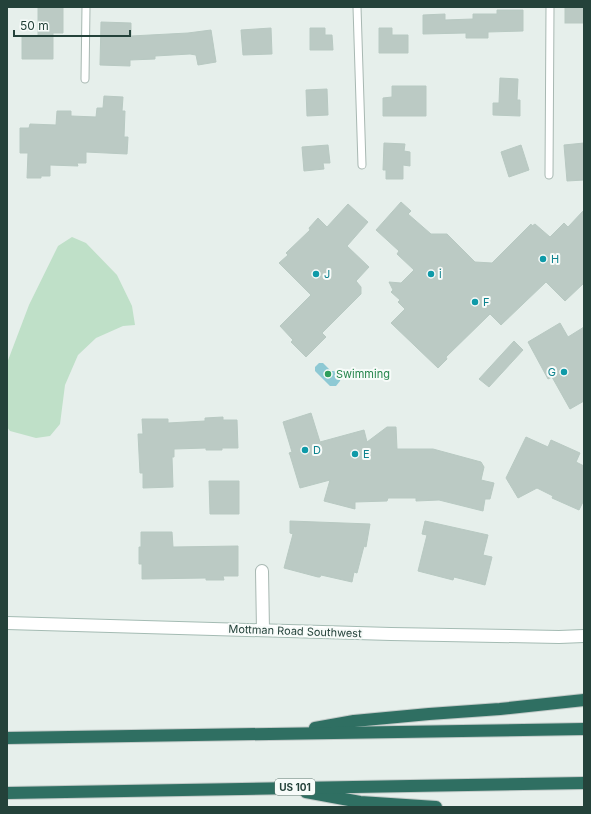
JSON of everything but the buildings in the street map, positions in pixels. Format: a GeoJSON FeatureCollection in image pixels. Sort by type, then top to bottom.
{"type":"FeatureCollection","features":[{"type":"Feature","properties":{"kind":"highway"},"geometry":{"type":"LineString","coordinates":[[552,704],[584,696]]}},
{"type":"Feature","properties":{"kind":"highway"},"geometry":{"type":"LineString","coordinates":[[278,734],[354,721],[500,709],[584,700]]}},
{"type":"Feature","properties":{"kind":"highway"},"geometry":{"type":"LineString","coordinates":[[7,738],[584,729]]}},
{"type":"Feature","properties":{"kind":"highway","name":"US 101"},"geometry":{"type":"LineString","coordinates":[[7,793],[584,783]]}},
{"type":"Feature","properties":{"kind":"highway"},"geometry":{"type":"LineString","coordinates":[[281,788],[360,802],[436,807]]}},
{"type":"Feature","properties":{"kind":"street"},"geometry":{"type":"LineString","coordinates":[[262,571],[263,630]]}},
{"type":"Feature","properties":{"kind":"street","name":"Mottman Road Southwest"},"geometry":{"type":"LineString","coordinates":[[7,623],[407,634],[584,636]]}},
{"type":"Feature","properties":{"kind":"lane"},"geometry":{"type":"LineString","coordinates":[[85,79],[86,7]]}},
{"type":"Feature","properties":{"kind":"lane"},"geometry":{"type":"LineString","coordinates":[[357,7],[362,165]]}},
{"type":"Feature","properties":{"kind":"lane"},"geometry":{"type":"LineString","coordinates":[[548,175],[550,7]]}},
{"type":"Feature","properties":{"kind":"green space"},"geometry":{"type":"Polygon","coordinates":[[[72,237],[86,243],[117,275],[132,306],[135,325],[123,326],[96,338],[78,355],[65,385],[60,424],[50,436],[36,438],[10,431],[7,427],[7,363],[29,305],[58,246],[72,237]]]}},
{"type":"Feature","properties":{"kind":"water","name":"Swimming"},"geometry":{"type":"Polygon","coordinates":[[[319,363],[323,363],[331,371],[334,371],[341,377],[336,386],[330,386],[315,371],[315,367],[319,363]]]}},
{"type":"Feature","properties":{"kind":"place","name":"H"},"geometry":{"type":"Point","coordinates":[543,259]}},
{"type":"Feature","properties":{"kind":"place","name":"J"},"geometry":{"type":"Point","coordinates":[316,274]}},
{"type":"Feature","properties":{"kind":"place","name":"i"},"geometry":{"type":"Point","coordinates":[431,274]}},
{"type":"Feature","properties":{"kind":"place","name":"F"},"geometry":{"type":"Point","coordinates":[475,302]}},
{"type":"Feature","properties":{"kind":"place","name":"G"},"geometry":{"type":"Point","coordinates":[564,372]}},
{"type":"Feature","properties":{"kind":"place","name":"Swimming"},"geometry":{"type":"Point","coordinates":[328,374]}},
{"type":"Feature","properties":{"kind":"place","name":"D"},"geometry":{"type":"Point","coordinates":[305,450]}},
{"type":"Feature","properties":{"kind":"place","name":"E"},"geometry":{"type":"Point","coordinates":[355,454]}}]}
